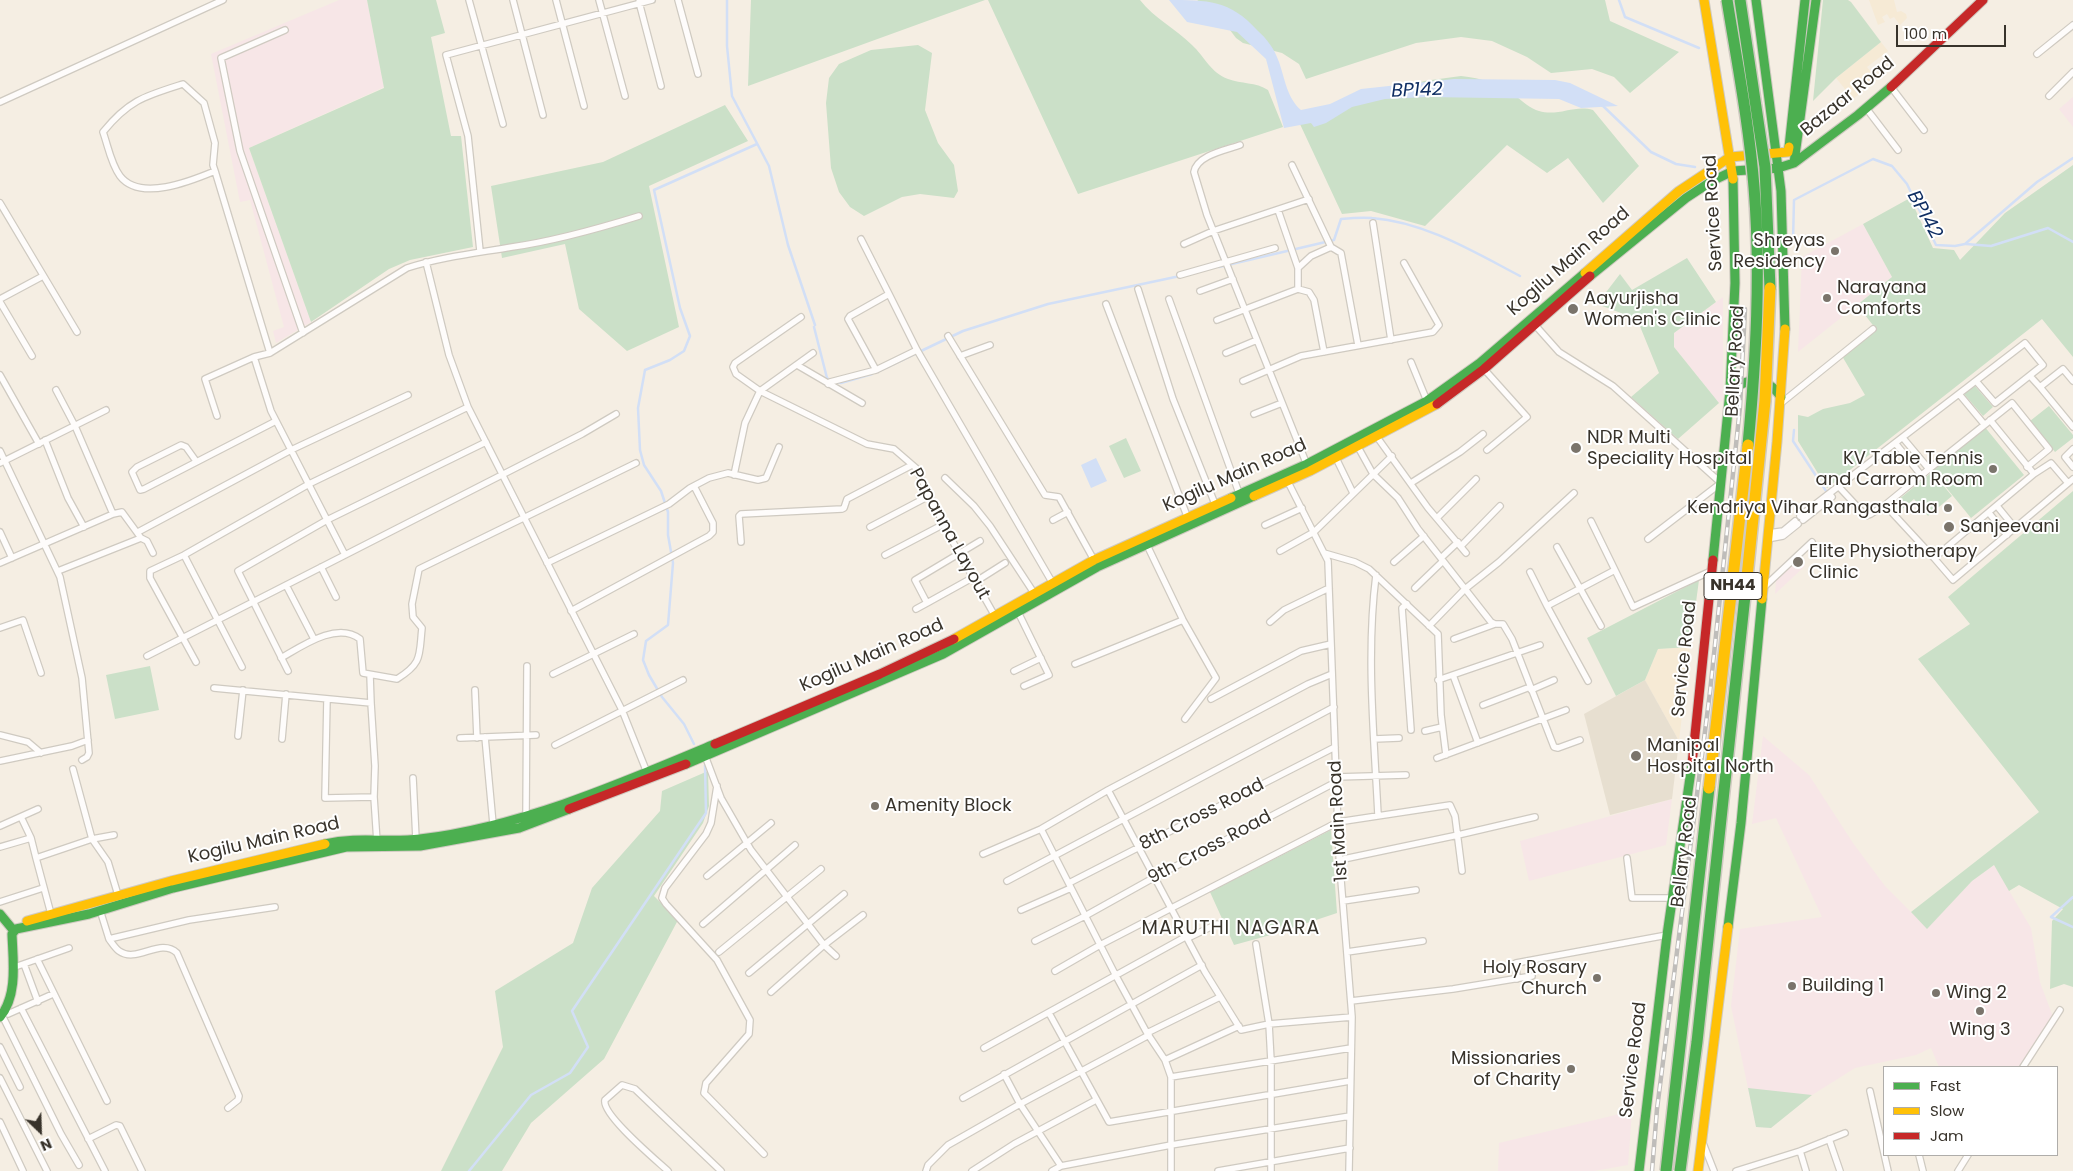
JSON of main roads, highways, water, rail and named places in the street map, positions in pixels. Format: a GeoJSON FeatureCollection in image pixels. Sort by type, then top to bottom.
{"type":"FeatureCollection","features":[{"type":"Feature","properties":{"kind":"main road","name":"Service Road"},"geometry":{"type":"LineString","coordinates":[[1638,1171],[1667,935],[1692,769],[1730,391],[1735,283],[1733,171],[1704,0]]}},
{"type":"Feature","properties":{"kind":"main road","name":"Bellary Road"},"geometry":{"type":"LineString","coordinates":[[1666,1171],[1741,506],[1753,391],[1757,318],[1754,190],[1749,139],[1727,0]]}},
{"type":"Feature","properties":{"kind":"main road","name":"Bellary Road"},"geometry":{"type":"LineString","coordinates":[[1680,1171],[1697,1042],[1716,869],[1765,401],[1770,320],[1770,263],[1765,167],[1740,0]]}},
{"type":"Feature","properties":{"kind":"main road"},"geometry":{"type":"LineString","coordinates":[[1756,0],[1788,159]]}},
{"type":"Feature","properties":{"kind":"main road"},"geometry":{"type":"LineString","coordinates":[[1788,159],[1805,0]]}},
{"type":"Feature","properties":{"kind":"main road"},"geometry":{"type":"LineString","coordinates":[[1698,1171],[1741,823],[1781,400],[1785,322],[1781,200],[1816,0]]}},
{"type":"Feature","properties":{"kind":"main road","name":"Bazaar Road"},"geometry":{"type":"LineString","coordinates":[[1788,159],[1866,108],[1891,87],[1983,0]]}},
{"type":"Feature","properties":{"kind":"main road"},"geometry":{"type":"LineString","coordinates":[[1730,156],[1788,159]]}},
{"type":"Feature","properties":{"kind":"main road","name":"Kogilu Main Road"},"geometry":{"type":"LineString","coordinates":[[1308,467],[1336,458],[1433,407],[1484,369],[1528,328],[1683,194],[1730,156]]}},
{"type":"Feature","properties":{"kind":"main road"},"geometry":{"type":"LineString","coordinates":[[1733,171],[1788,159]]}},
{"type":"Feature","properties":{"kind":"main road","name":"Kogilu Main Road"},"geometry":{"type":"LineString","coordinates":[[1683,194],[1733,171]]}},
{"type":"Feature","properties":{"kind":"main road","name":"Kogilu Main Road"},"geometry":{"type":"LineString","coordinates":[[997,620],[1034,593],[1094,560],[1145,540],[1308,467],[1426,401],[1528,328]]}},
{"type":"Feature","properties":{"kind":"main road"},"geometry":{"type":"LineString","coordinates":[[1730,391],[1744,381],[1757,380],[1770,384],[1776,389],[1781,400]]}},
{"type":"Feature","properties":{"kind":"main road","name":"Kogilu Main Road"},"geometry":{"type":"LineString","coordinates":[[12,928],[76,912],[118,896],[170,881],[346,839],[378,844],[420,846],[519,828],[648,776],[882,677],[939,647],[1018,612],[1187,516],[1239,493],[1286,477]]}},
{"type":"Feature","properties":{"kind":"main road","name":"Kogilu Main Road"},"geometry":{"type":"LineString","coordinates":[[12,928],[51,914],[100,910],[173,888],[346,847],[416,839],[526,817],[648,776]]}},
{"type":"Feature","properties":{"kind":"main road"},"geometry":{"type":"LineString","coordinates":[[0,914],[12,928],[10,998],[2,1014]]}},
{"type":"Feature","properties":{"kind":"main road"},"geometry":{"type":"LineString","coordinates":[[2,1014],[8,991],[12,928]]}},
{"type":"Feature","properties":{"kind":"water"},"geometry":{"type":"Polygon","coordinates":[[[1169,0],[1195,0],[1217,4],[1227,7],[1247,20],[1272,48],[1279,62],[1289,94],[1301,110],[1330,104],[1361,89],[1454,79],[1555,80],[1570,83],[1618,106],[1581,108],[1559,99],[1427,97],[1385,99],[1352,107],[1326,123],[1314,127],[1311,123],[1284,128],[1266,59],[1237,32],[1187,22],[1169,0]]]}},
{"type":"Feature","properties":{"kind":"water"},"geometry":{"type":"Polygon","coordinates":[[[1096,458],[1107,481],[1091,488],[1081,465],[1096,458]]]}},
{"type":"Feature","properties":{"kind":"waterway"},"geometry":{"type":"LineString","coordinates":[[727,0],[727,46],[732,96],[769,166],[788,245],[815,325]]}},
{"type":"Feature","properties":{"kind":"waterway"},"geometry":{"type":"LineString","coordinates":[[1619,0],[1625,17],[1699,48]]}},
{"type":"Feature","properties":{"kind":"waterway","name":"BP142"},"geometry":{"type":"LineString","coordinates":[[1602,105],[1651,152],[1676,164],[1695,167]]}},
{"type":"Feature","properties":{"kind":"waterway"},"geometry":{"type":"LineString","coordinates":[[694,744],[684,724],[662,697],[649,675],[643,660],[646,641],[668,625],[673,563],[668,535],[668,512],[661,491],[644,465],[640,450],[638,408],[645,370],[670,360],[684,351],[690,336],[680,308],[654,190],[757,144]]}},
{"type":"Feature","properties":{"kind":"waterway","name":"BP142"},"geometry":{"type":"LineString","coordinates":[[1799,244],[1793,241],[1794,200],[1873,159],[1892,166],[1907,184],[1936,245],[1955,246],[1965,244],[2037,182],[2073,158]]}},
{"type":"Feature","properties":{"kind":"waterway"},"geometry":{"type":"LineString","coordinates":[[1219,267],[1334,240],[1341,219],[1372,218],[1411,225],[1430,232],[1467,248],[1520,276]]}},
{"type":"Feature","properties":{"kind":"waterway"},"geometry":{"type":"LineString","coordinates":[[1966,244],[1991,246],[2048,228],[2073,242]]}},
{"type":"Feature","properties":{"kind":"waterway"},"geometry":{"type":"LineString","coordinates":[[877,372],[963,331],[1048,304],[1180,276]]}},
{"type":"Feature","properties":{"kind":"waterway"},"geometry":{"type":"LineString","coordinates":[[814,327],[827,378],[831,380]]}},
{"type":"Feature","properties":{"kind":"waterway"},"geometry":{"type":"LineString","coordinates":[[836,382],[841,383],[872,374]]}},
{"type":"Feature","properties":{"kind":"waterway"},"geometry":{"type":"LineString","coordinates":[[1794,430],[1793,441],[1826,491]]}},
{"type":"Feature","properties":{"kind":"waterway"},"geometry":{"type":"LineString","coordinates":[[469,1171],[531,1095],[570,1073],[588,1047],[572,1011],[706,813],[705,765]]}},
{"type":"Feature","properties":{"kind":"waterway"},"geometry":{"type":"LineString","coordinates":[[2073,897],[2051,917],[2073,927]]}},
{"type":"Feature","properties":{"kind":"railway"},"geometry":{"type":"LineString","coordinates":[[1652,1171],[1657,1109],[1710,692],[1740,407],[1745,309]]}},
{"type":"Feature","properties":{"kind":"place","name":"Shreyas Residency"},"geometry":{"type":"Point","coordinates":[1835,251]}},
{"type":"Feature","properties":{"kind":"place","name":"Narayana Comforts"},"geometry":{"type":"Point","coordinates":[1827,298]}},
{"type":"Feature","properties":{"kind":"place","name":"Aayurjisha Women's Clinic"},"geometry":{"type":"Point","coordinates":[1573,309]}},
{"type":"Feature","properties":{"kind":"place","name":"NDR Multi Speciality Hospital"},"geometry":{"type":"Point","coordinates":[1576,448]}},
{"type":"Feature","properties":{"kind":"place","name":"KV Table Tennis and Carrom Room"},"geometry":{"type":"Point","coordinates":[1993,469]}},
{"type":"Feature","properties":{"kind":"place","name":"Kendriya Vihar Rangasthala"},"geometry":{"type":"Point","coordinates":[1948,508]}},
{"type":"Feature","properties":{"kind":"place","name":"Sanjeevani"},"geometry":{"type":"Point","coordinates":[1949,527]}},
{"type":"Feature","properties":{"kind":"place","name":"Elite Physiotherapy Clinic"},"geometry":{"type":"Point","coordinates":[1798,562]}},
{"type":"Feature","properties":{"kind":"place","name":"Manipal Hospital North"},"geometry":{"type":"Point","coordinates":[1636,756]}},
{"type":"Feature","properties":{"kind":"place","name":"Amenity Block"},"geometry":{"type":"Point","coordinates":[875,806]}},
{"type":"Feature","properties":{"kind":"place","name":"Holy Rosary Church"},"geometry":{"type":"Point","coordinates":[1597,978]}},
{"type":"Feature","properties":{"kind":"place","name":"Building 1"},"geometry":{"type":"Point","coordinates":[1792,986]}},
{"type":"Feature","properties":{"kind":"place","name":"Wing 2"},"geometry":{"type":"Point","coordinates":[1936,993]}},
{"type":"Feature","properties":{"kind":"place","name":"Wing 3"},"geometry":{"type":"Point","coordinates":[1980,1011]}},
{"type":"Feature","properties":{"kind":"place","name":"Missionaries of Charity"},"geometry":{"type":"Point","coordinates":[1571,1069]}},
{"type":"Feature","properties":{"kind":"district","name":"MARUTHI NAGARA"},"geometry":{"type":"Point","coordinates":[1231,929]}}]}
